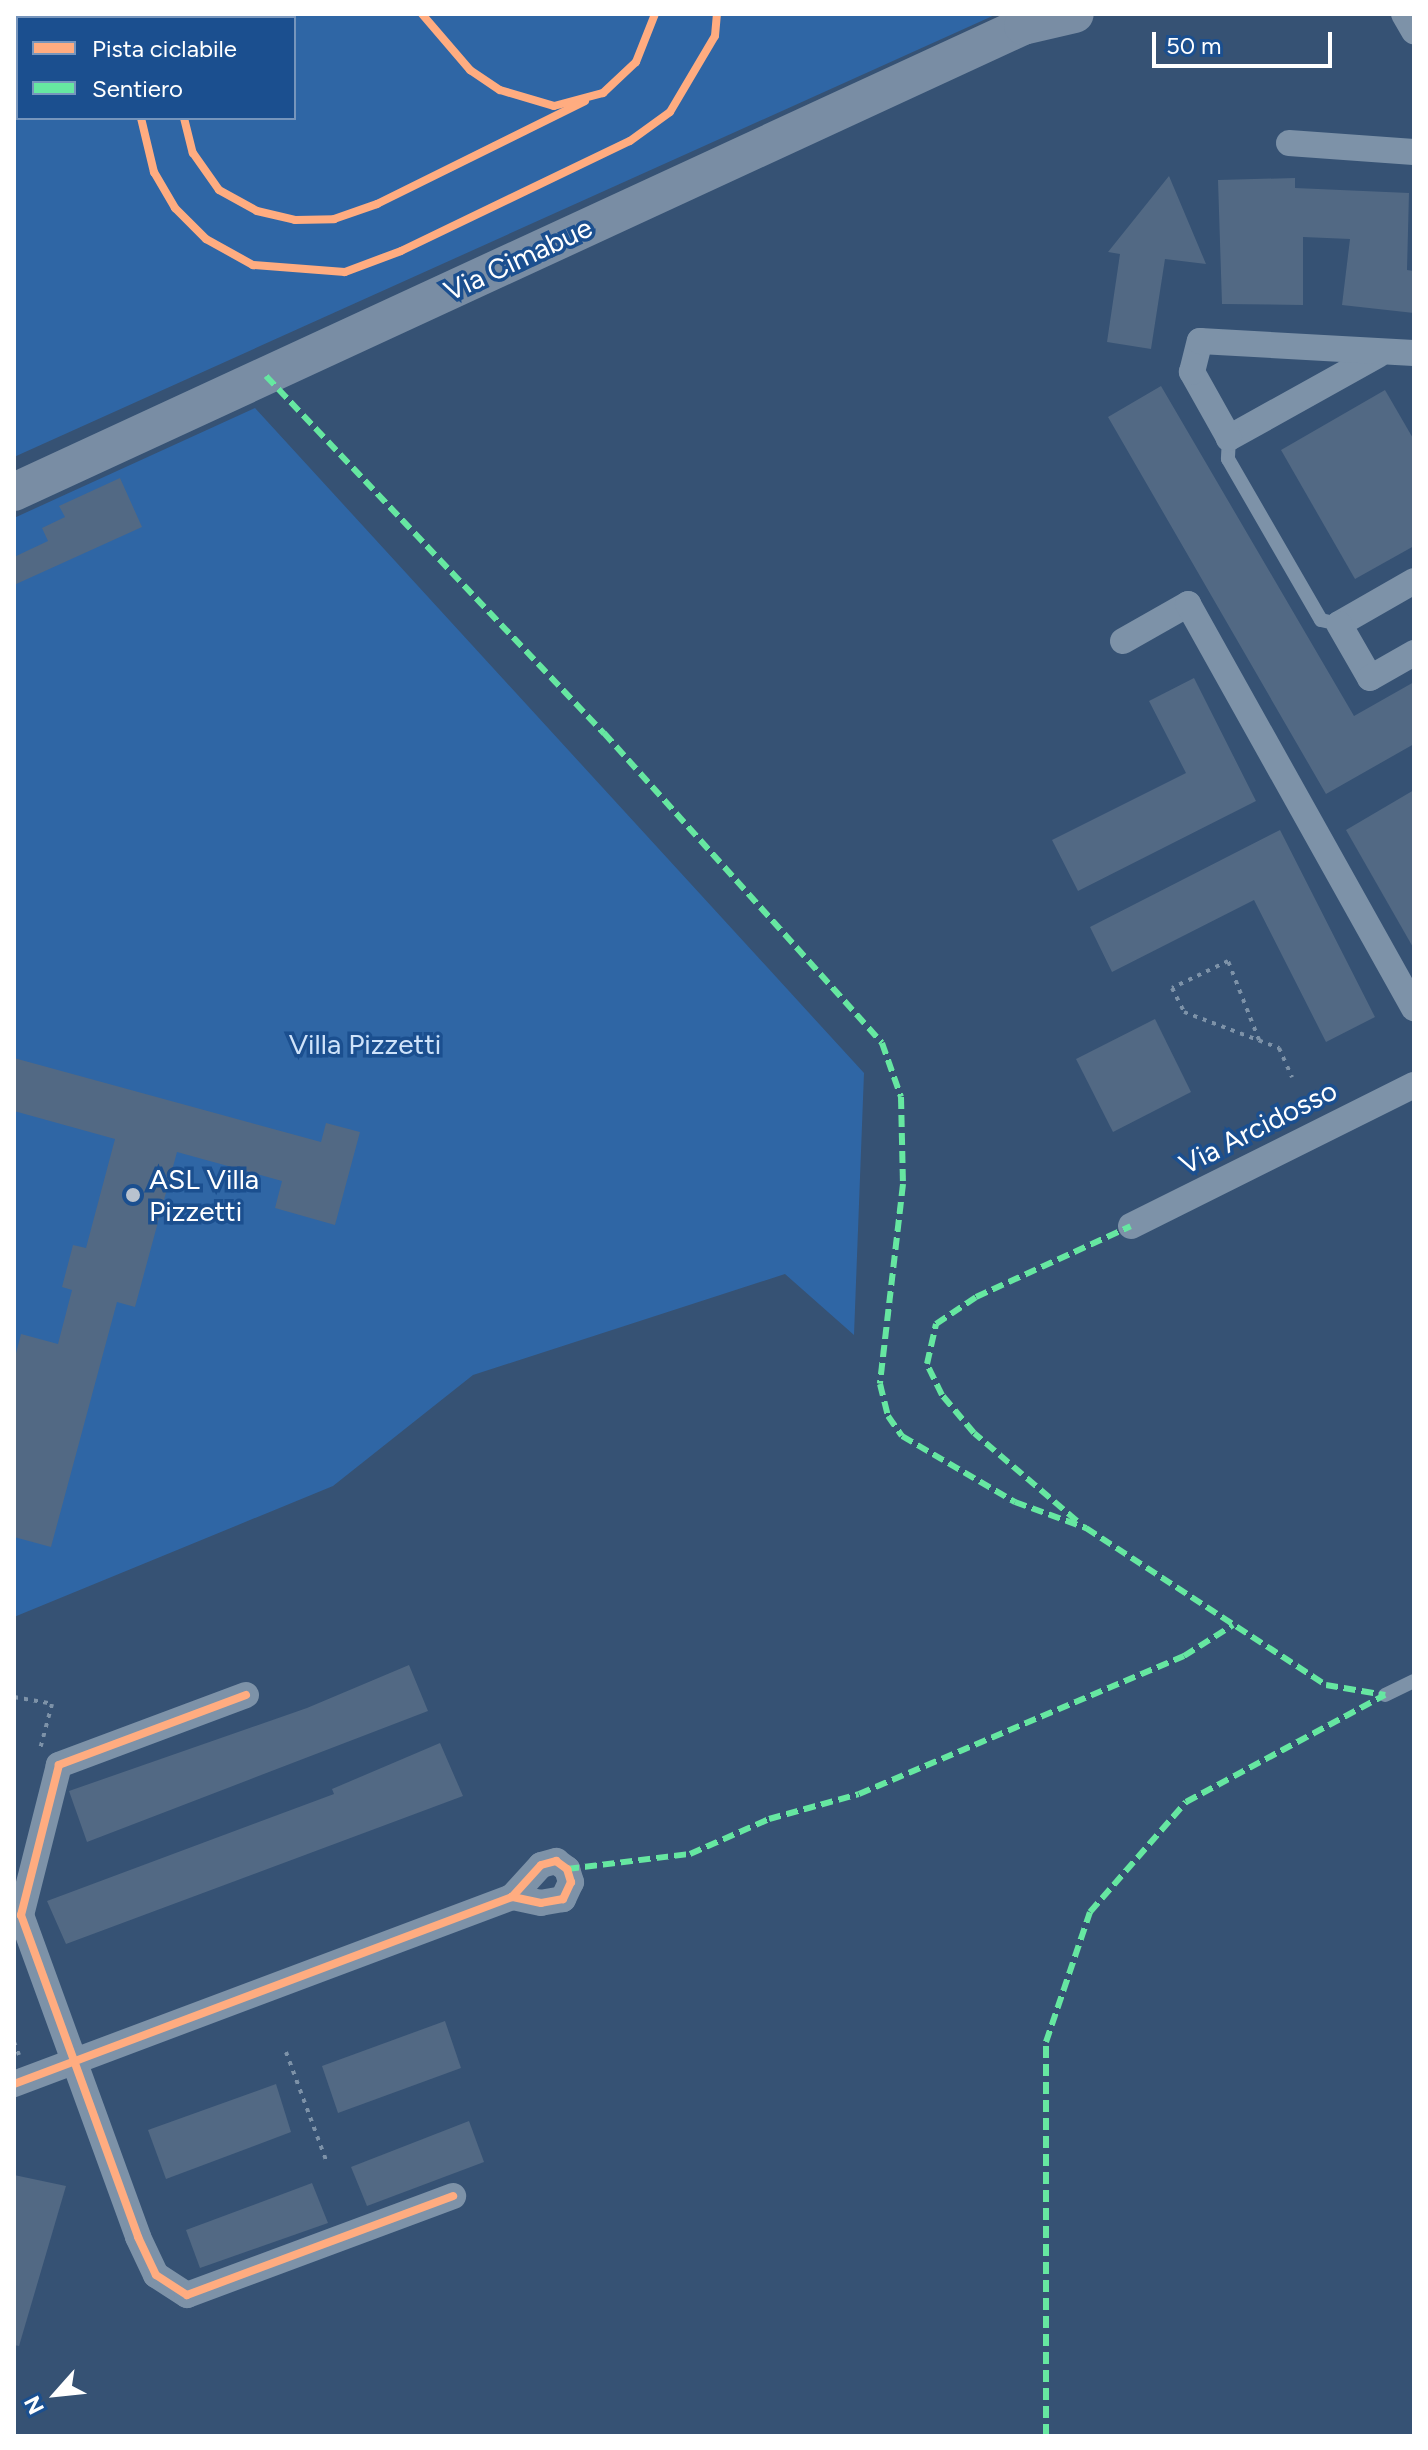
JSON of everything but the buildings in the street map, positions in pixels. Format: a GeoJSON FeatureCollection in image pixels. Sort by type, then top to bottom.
{"type":"FeatureCollection","features":[{"type":"Feature","properties":{"kind":"main road","name":"Via Cimabue"},"geometry":{"type":"LineString","coordinates":[[14,492],[1029,20],[1075,14]]}},
{"type":"Feature","properties":{"kind":"street"},"geometry":{"type":"LineString","coordinates":[[1404,14],[1414,31]]}},
{"type":"Feature","properties":{"kind":"street"},"geometry":{"type":"LineString","coordinates":[[1289,143],[1414,152]]}},
{"type":"Feature","properties":{"kind":"street"},"geometry":{"type":"LineString","coordinates":[[1378,355],[1229,438],[1192,372],[1200,341],[1378,355],[1414,353]]}},
{"type":"Feature","properties":{"kind":"street"},"geometry":{"type":"LineString","coordinates":[[1414,581],[1339,624],[1370,678],[1414,653]]}},
{"type":"Feature","properties":{"kind":"street"},"geometry":{"type":"LineString","coordinates":[[1123,641],[1188,604],[1414,1008]]}},
{"type":"Feature","properties":{"kind":"street","name":"Via Arcidosso"},"geometry":{"type":"LineString","coordinates":[[1131,1226],[1414,1085]]}},
{"type":"Feature","properties":{"kind":"street"},"geometry":{"type":"LineString","coordinates":[[246,1695],[59,1765],[21,1915],[138,2237],[156,2275],[187,2295],[453,2196]]}},
{"type":"Feature","properties":{"kind":"street"},"geometry":{"type":"LineString","coordinates":[[14,2084],[73,2058],[512,1897]]}},
{"type":"Feature","properties":{"kind":"street"},"geometry":{"type":"LineString","coordinates":[[14,2067],[73,2058]]}},
{"type":"Feature","properties":{"kind":"lane"},"geometry":{"type":"LineString","coordinates":[[1229,438],[1228,459],[1321,620],[1339,624]]}},
{"type":"Feature","properties":{"kind":"lane"},"geometry":{"type":"LineString","coordinates":[[1385,1695],[1414,1681]]}},
{"type":"Feature","properties":{"kind":"path"},"geometry":{"type":"LineString","coordinates":[[1259,1040],[1228,961],[1172,988],[1184,1012],[1279,1048],[1292,1077]]}},
{"type":"Feature","properties":{"kind":"path"},"geometry":{"type":"LineString","coordinates":[[286,2052],[327,2163]]}},
{"type":"Feature","properties":{"kind":"green space"},"geometry":{"type":"Polygon","coordinates":[[[14,14],[997,14],[14,457],[14,14]]]}},
{"type":"Feature","properties":{"kind":"green space","name":"Villa Pizzetti"},"geometry":{"type":"Polygon","coordinates":[[[255,408],[864,1073],[854,1335],[785,1274],[473,1375],[333,1486],[14,1617],[14,518],[255,408]]]}},
{"type":"Feature","properties":{"kind":"marked path"},"geometry":{"type":"LineString","coordinates":[[266,376],[604,733],[882,1043],[901,1097],[903,1184],[880,1384],[888,1416],[902,1436],[1015,1502],[1086,1528],[1326,1685],[1385,1695]]}},
{"type":"Feature","properties":{"kind":"marked path"},"geometry":{"type":"LineString","coordinates":[[1077,1521],[974,1433],[942,1395],[927,1364],[936,1324],[976,1297],[1131,1226]]}},
{"type":"Feature","properties":{"kind":"marked path"},"geometry":{"type":"LineString","coordinates":[[567,1869],[690,1854],[769,1819],[859,1794],[1184,1656],[1233,1625]]}},
{"type":"Feature","properties":{"kind":"marked path"},"geometry":{"type":"LineString","coordinates":[[1046,2436],[1046,2042],[1090,1912],[1186,1802],[1385,1695]]}},
{"type":"Feature","properties":{"kind":"cycle path"},"geometry":{"type":"LineString","coordinates":[[422,14],[470,70],[500,90],[554,106],[603,93],[636,62],[655,14]]}},
{"type":"Feature","properties":{"kind":"cycle path"},"geometry":{"type":"LineString","coordinates":[[141,120],[154,172],[175,208],[206,239],[253,265],[345,272],[401,251],[630,141],[670,112],[715,36],[717,14]]}},
{"type":"Feature","properties":{"kind":"cycle path"},"geometry":{"type":"LineString","coordinates":[[185,120],[193,153],[219,190],[257,211],[295,220],[334,219],[377,204],[585,101]]}},
{"type":"Feature","properties":{"kind":"cycle path"},"geometry":{"type":"LineString","coordinates":[[246,1695],[59,1765],[21,1915],[138,2237],[156,2275],[187,2295],[453,2196]]}},
{"type":"Feature","properties":{"kind":"cycle path"},"geometry":{"type":"LineString","coordinates":[[14,2084],[512,1897],[541,1865],[556,1861],[567,1869],[571,1882],[563,1899],[541,1903],[512,1897]]}},
{"type":"Feature","properties":{"kind":"place","name":"ASL Villa Pizzetti"},"geometry":{"type":"Point","coordinates":[133,1195]}}]}
